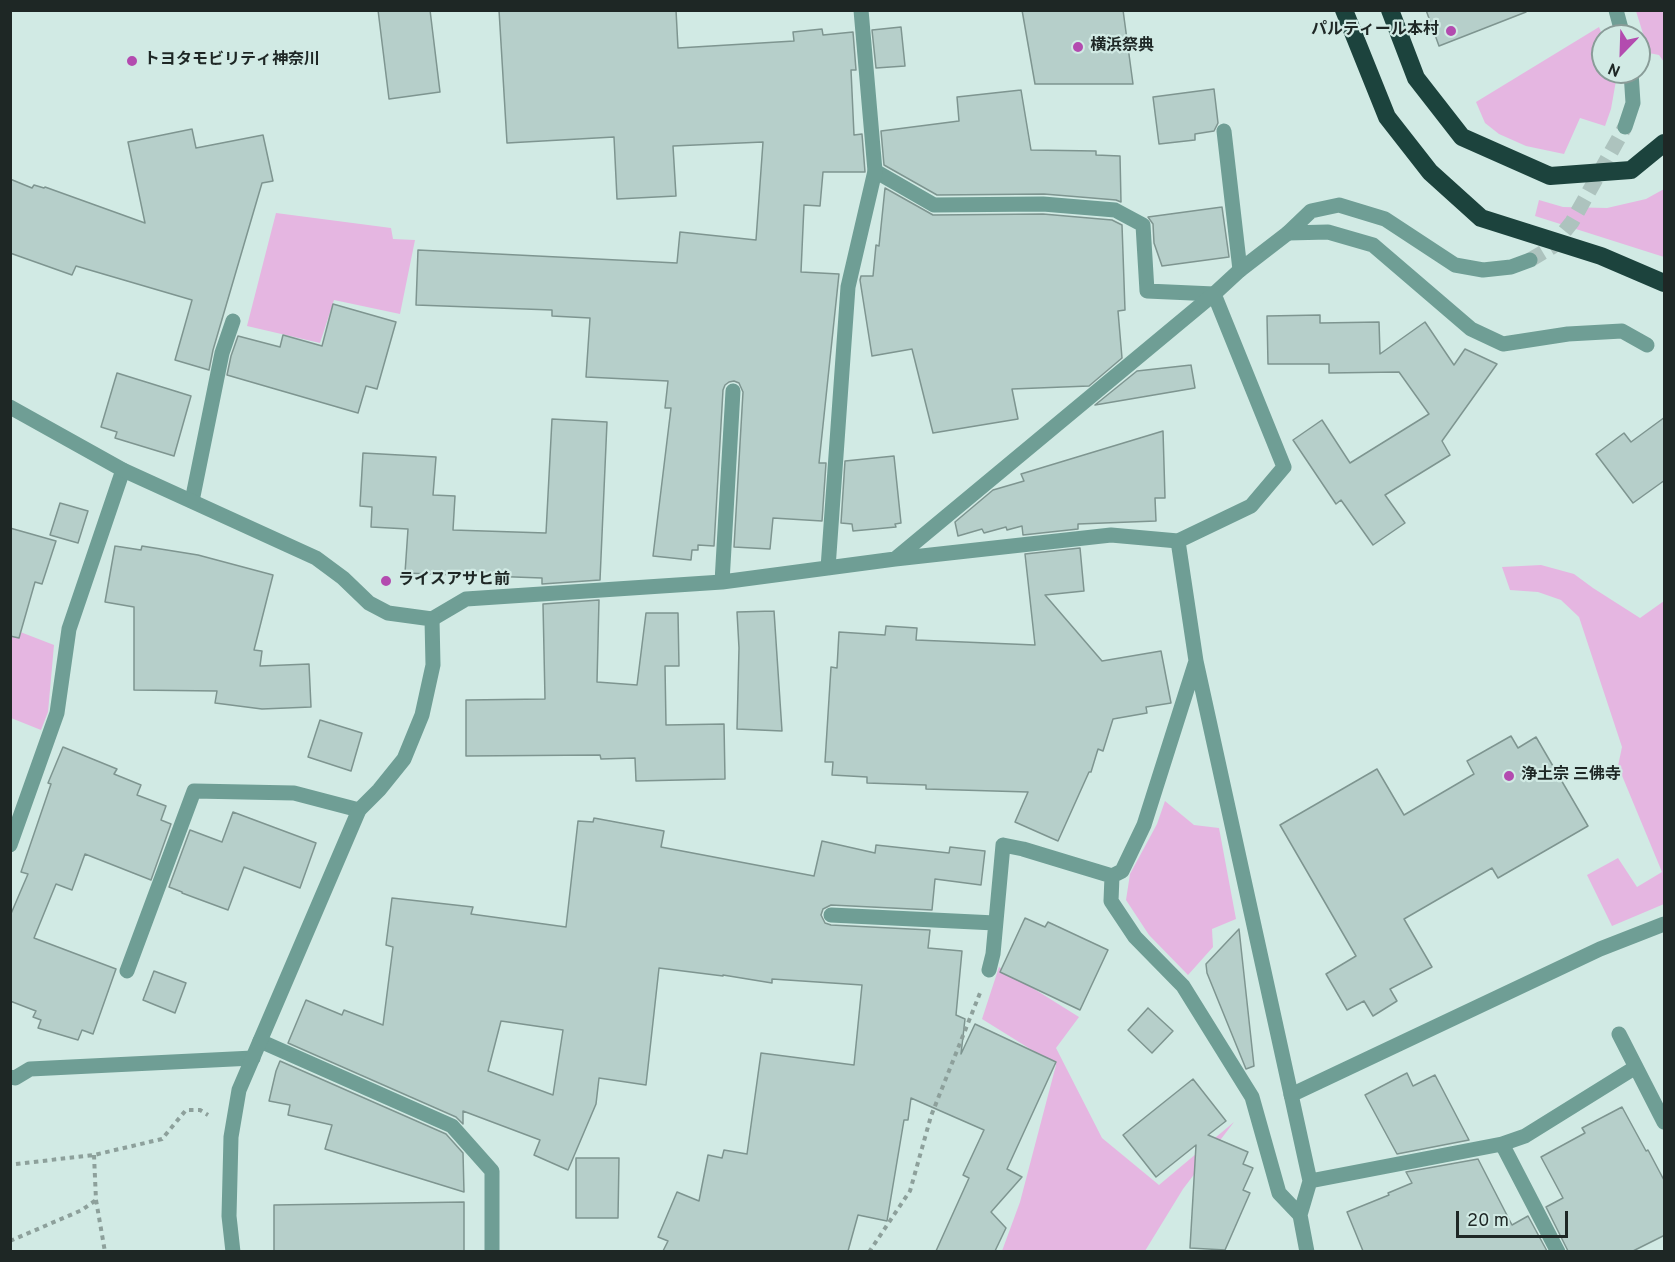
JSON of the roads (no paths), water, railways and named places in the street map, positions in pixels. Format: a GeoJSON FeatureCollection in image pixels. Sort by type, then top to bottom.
{"type":"FeatureCollection","features":[{"type":"Feature","properties":{"kind":"highway"},"geometry":{"type":"LineString","coordinates":[[1344,10],[1387,117],[1430,172],[1481,218],[1601,256],[1665,283]]}},
{"type":"Feature","properties":{"kind":"highway"},"geometry":{"type":"LineString","coordinates":[[1390,10],[1416,78],[1462,137],[1550,176],[1631,170],[1665,143]]}},
{"type":"Feature","properties":{"kind":"street"},"geometry":{"type":"LineString","coordinates":[[828,568],[848,287],[875,171],[861,10]]}},
{"type":"Feature","properties":{"kind":"street"},"geometry":{"type":"LineString","coordinates":[[1625,128],[1633,103],[1632,84]]}},
{"type":"Feature","properties":{"kind":"street"},"geometry":{"type":"LineString","coordinates":[[1224,131],[1240,270]]}},
{"type":"Feature","properties":{"kind":"street"},"geometry":{"type":"LineString","coordinates":[[875,171],[934,205],[1043,204],[1115,210],[1143,225],[1147,291],[1214,294]]}},
{"type":"Feature","properties":{"kind":"street"},"geometry":{"type":"LineString","coordinates":[[895,559],[1240,270],[1288,233],[1311,211],[1339,205],[1385,219],[1455,265],[1483,270],[1511,267],[1530,261]]}},
{"type":"Feature","properties":{"kind":"street"},"geometry":{"type":"LineString","coordinates":[[1288,233],[1328,232],[1372,245],[1471,329],[1503,344],[1568,334],[1622,332],[1647,345]]}},
{"type":"Feature","properties":{"kind":"street"},"geometry":{"type":"LineString","coordinates":[[10,407],[123,470],[316,558],[344,578],[369,603],[388,613],[432,619],[465,599],[722,582],[895,559],[1110,535],[1178,542],[1251,506],[1284,466],[1214,294]]}},
{"type":"Feature","properties":{"kind":"street"},"geometry":{"type":"LineString","coordinates":[[192,501],[222,352],[233,321]]}},
{"type":"Feature","properties":{"kind":"street"},"geometry":{"type":"LineString","coordinates":[[722,582],[733,391]]}},
{"type":"Feature","properties":{"kind":"street"},"geometry":{"type":"LineString","coordinates":[[10,845],[57,713],[69,629],[123,470]]}},
{"type":"Feature","properties":{"kind":"street"},"geometry":{"type":"LineString","coordinates":[[1178,542],[1196,661],[1310,1181],[1300,1215],[1307,1251]]}},
{"type":"Feature","properties":{"kind":"street"},"geometry":{"type":"LineString","coordinates":[[233,1251],[229,1216],[233,1128],[239,1090],[360,810],[404,759],[422,715],[433,665],[432,619]]}},
{"type":"Feature","properties":{"kind":"street"},"geometry":{"type":"LineString","coordinates":[[989,970],[993,954],[1003,845],[1112,876],[1122,871],[1144,825],[1196,661]]}},
{"type":"Feature","properties":{"kind":"street"},"geometry":{"type":"LineString","coordinates":[[127,971],[194,791],[294,793],[360,810]]}},
{"type":"Feature","properties":{"kind":"street"},"geometry":{"type":"LineString","coordinates":[[1112,876],[1111,901],[1135,937],[1183,986],[1252,1097],[1279,1193],[1300,1215]]}},
{"type":"Feature","properties":{"kind":"street"},"geometry":{"type":"LineString","coordinates":[[831,915],[995,923]]}},
{"type":"Feature","properties":{"kind":"street"},"geometry":{"type":"LineString","coordinates":[[1291,1095],[1600,949],[1665,924]]}},
{"type":"Feature","properties":{"kind":"street"},"geometry":{"type":"LineString","coordinates":[[1619,1034],[1665,1122]]}},
{"type":"Feature","properties":{"kind":"street"},"geometry":{"type":"LineString","coordinates":[[260,1041],[452,1126],[492,1172],[492,1251]]}},
{"type":"Feature","properties":{"kind":"street"},"geometry":{"type":"LineString","coordinates":[[10,1077],[15,1078],[30,1069],[252,1058]]}},
{"type":"Feature","properties":{"kind":"street"},"geometry":{"type":"LineString","coordinates":[[1310,1181],[1502,1144],[1525,1136],[1636,1067]]}},
{"type":"Feature","properties":{"kind":"street"},"geometry":{"type":"LineString","coordinates":[[1502,1144],[1557,1251]]}},
{"type":"Feature","properties":{"kind":"tunnel"},"geometry":{"type":"LineString","coordinates":[[1530,260],[1552,247],[1572,222],[1625,127]]}},
{"type":"Feature","properties":{"kind":"place","name":"パルティール本村"},"geometry":{"type":"Point","coordinates":[1451,31]}},
{"type":"Feature","properties":{"kind":"place","name":"横浜祭典"},"geometry":{"type":"Point","coordinates":[1078,47]}},
{"type":"Feature","properties":{"kind":"place","name":"トヨタモビリティ神奈川"},"geometry":{"type":"Point","coordinates":[132,61]}},
{"type":"Feature","properties":{"kind":"place","name":"ライスアサヒ前"},"geometry":{"type":"Point","coordinates":[386,581]}},
{"type":"Feature","properties":{"kind":"place","name":"浄土宗 三佛寺"},"geometry":{"type":"Point","coordinates":[1509,776]}}]}
